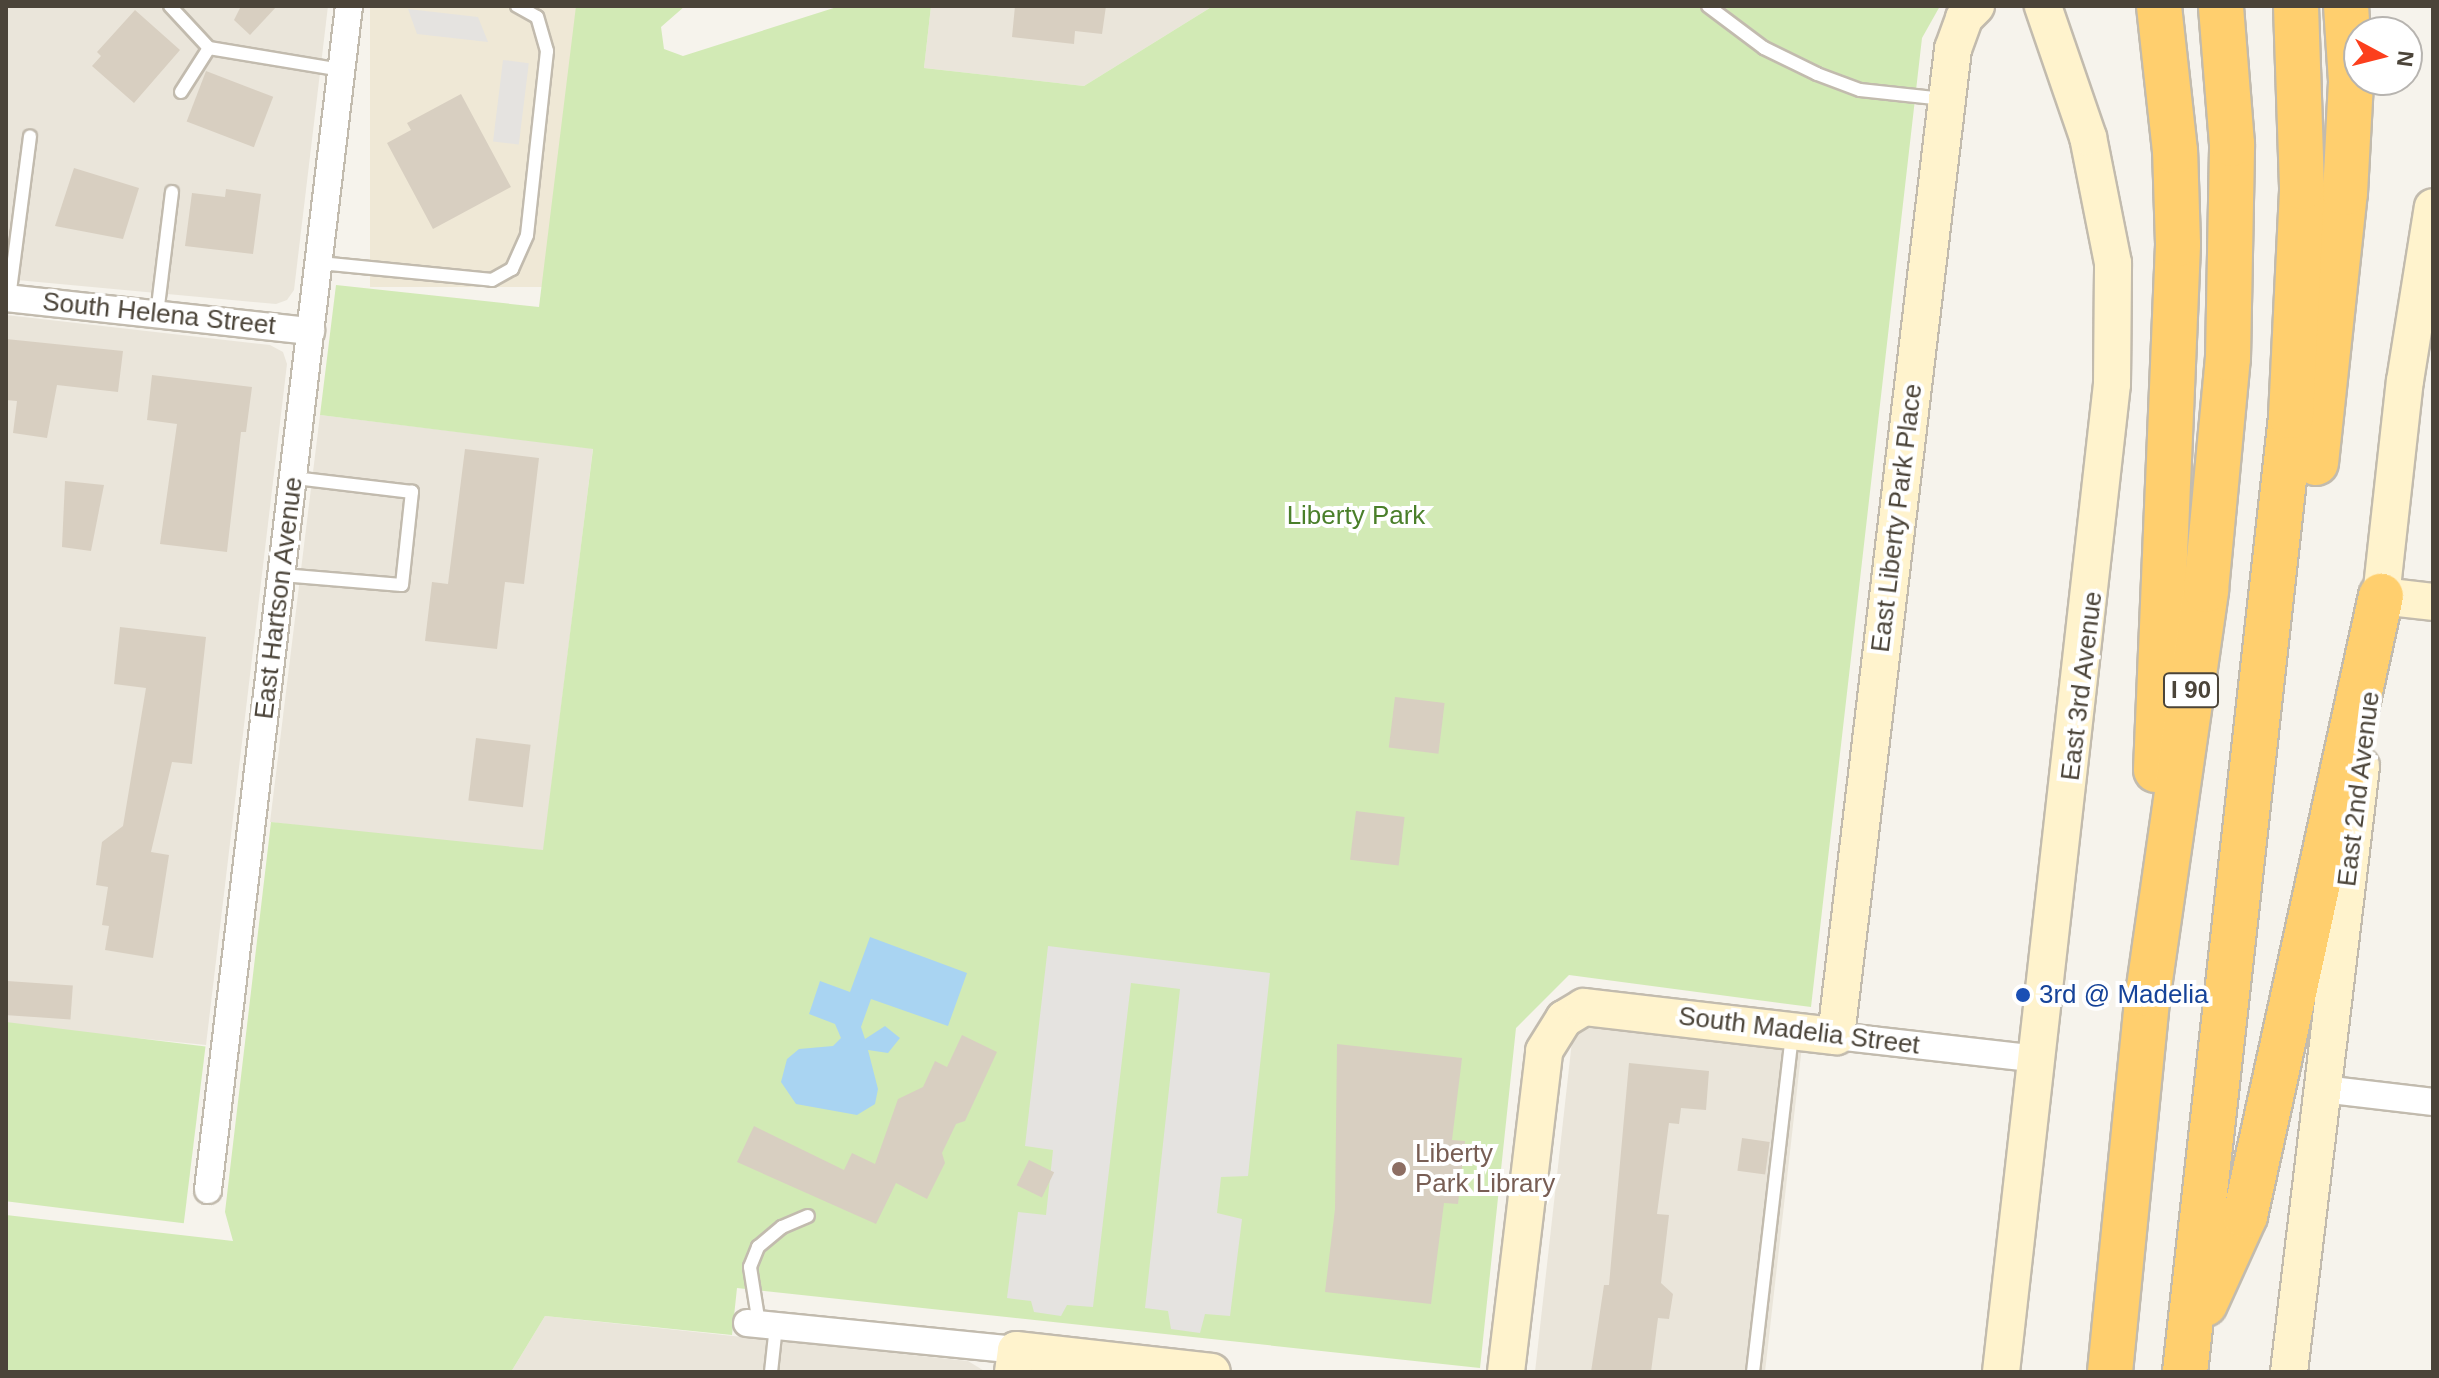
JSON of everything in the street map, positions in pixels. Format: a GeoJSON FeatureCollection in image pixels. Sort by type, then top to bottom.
{"type":"FeatureCollection","features":[{"type":"Feature","properties":{"kind":"highway"},"geometry":{"type":"LineString","coordinates":[[2148,994],[2178,244],[2174,137],[2159,6]]}},
{"type":"Feature","properties":{"kind":"highway","name":"I 90"},"geometry":{"type":"LineString","coordinates":[[2110,1372],[2148,994],[2206,590],[2228,358],[2232,144],[2221,6]]}},
{"type":"Feature","properties":{"kind":"highway","name":"I 90"},"geometry":{"type":"LineString","coordinates":[[2186,1358],[2265,658],[2300,262],[2302,102],[2296,6]]}},
{"type":"Feature","properties":{"kind":"highway"},"geometry":{"type":"LineString","coordinates":[[2265,658],[2311,510],[2345,193],[2351,81],[2346,6]]}},
{"type":"Feature","properties":{"kind":"highway"},"geometry":{"type":"LineString","coordinates":[[2186,1358],[2245,1216],[2381,596]]}},
{"type":"Feature","properties":{"kind":"street","name":"East Hartson Avenue"},"geometry":{"type":"LineString","coordinates":[[208,1190],[349,6]]}},
{"type":"Feature","properties":{"kind":"street","name":"East Liberty Park Place"},"geometry":{"type":"LineString","coordinates":[[1836,1036],[1953,49],[1964,18],[1976,6]]}},
{"type":"Feature","properties":{"kind":"street","name":"East 3rd Avenue"},"geometry":{"type":"LineString","coordinates":[[2001,1372],[2094,578],[2113,339],[2113,263],[2088,137],[2043,6]]}},
{"type":"Feature","properties":{"kind":"street","name":"East 2nd Avenue"},"geometry":{"type":"LineString","coordinates":[[2289,1372],[2405,381],[2433,207]]}},
{"type":"Feature","properties":{"kind":"street","name":"South Helena Street"},"geometry":{"type":"LineString","coordinates":[[7,298],[311,331]]}},
{"type":"Feature","properties":{"kind":"street"},"geometry":{"type":"LineString","coordinates":[[2381,596],[2433,602]]}},
{"type":"Feature","properties":{"kind":"street","name":"South Madelia Street"},"geometry":{"type":"LineString","coordinates":[[1506,1372],[1544,1051],[1564,1019],[1584,1007],[2038,1059]]}},
{"type":"Feature","properties":{"kind":"street"},"geometry":{"type":"LineString","coordinates":[[2323,1089],[2433,1102]]}},
{"type":"Feature","properties":{"kind":"street"},"geometry":{"type":"LineString","coordinates":[[761,1324],[1015,1361],[1212,1372]]}},
{"type":"Feature","properties":{"kind":"lane"},"geometry":{"type":"LineString","coordinates":[[170,6],[209,48],[342,70]]}},
{"type":"Feature","properties":{"kind":"lane"},"geometry":{"type":"LineString","coordinates":[[320,263],[492,280],[512,269],[527,235],[547,51],[537,17],[517,6]]}},
{"type":"Feature","properties":{"kind":"lane"},"geometry":{"type":"LineString","coordinates":[[1708,6],[1764,48],[1817,74],[1860,90],[1947,99]]}},
{"type":"Feature","properties":{"kind":"lane"},"geometry":{"type":"LineString","coordinates":[[181,92],[209,48]]}},
{"type":"Feature","properties":{"kind":"lane"},"geometry":{"type":"LineString","coordinates":[[7,298],[30,136]]}},
{"type":"Feature","properties":{"kind":"lane"},"geometry":{"type":"LineString","coordinates":[[157,314],[172,192]]}},
{"type":"Feature","properties":{"kind":"lane"},"geometry":{"type":"LineString","coordinates":[[282,575],[402,585],[412,492],[294,478]]}},
{"type":"Feature","properties":{"kind":"lane"},"geometry":{"type":"LineString","coordinates":[[1753,1372],[1792,1031]]}},
{"type":"Feature","properties":{"kind":"lane"},"geometry":{"type":"LineString","coordinates":[[771,1372],[750,1267],[758,1247],[782,1227],[808,1216]]}},
{"type":"Feature","properties":{"kind":"shaded area"},"geometry":{"type":"Polygon","coordinates":[[[6,6],[328,6],[294,290],[287,300],[276,304],[6,279],[6,6]]]}},
{"type":"Feature","properties":{"kind":"shaded area"},"geometry":{"type":"Polygon","coordinates":[[[370,6],[576,6],[576,287],[370,287],[370,6]]]}},
{"type":"Feature","properties":{"kind":"shaded area"},"geometry":{"type":"Polygon","coordinates":[[[931,6],[1213,6],[1084,86],[924,68],[931,6]]]}},
{"type":"Feature","properties":{"kind":"shaded area"},"geometry":{"type":"Polygon","coordinates":[[[408,9],[478,17],[488,42],[417,34],[408,9]]]}},
{"type":"Feature","properties":{"kind":"shaded area"},"geometry":{"type":"Polygon","coordinates":[[[503,60],[529,63],[519,145],[493,141],[503,60]]]}},
{"type":"Feature","properties":{"kind":"shaded area"},"geometry":{"type":"Polygon","coordinates":[[[6,315],[270,345],[283,352],[287,364],[206,1045],[6,1025],[6,315]]]}},
{"type":"Feature","properties":{"kind":"shaded area"},"geometry":{"type":"Polygon","coordinates":[[[320,415],[593,449],[543,855],[270,822],[320,415]]]}},
{"type":"Feature","properties":{"kind":"shaded area"},"geometry":{"type":"Polygon","coordinates":[[[1048,946],[1270,973],[1248,1176],[1221,1177],[1217,1213],[1242,1219],[1230,1316],[1205,1314],[1200,1333],[1171,1329],[1168,1311],[1145,1308],[1180,989],[1131,983],[1093,1307],[1067,1305],[1061,1316],[1034,1312],[1031,1301],[1007,1298],[1018,1212],[1046,1215],[1053,1150],[1025,1146],[1048,946]]]}},
{"type":"Feature","properties":{"kind":"shaded area"},"geometry":{"type":"Polygon","coordinates":[[[1598,1023],[1802,1046],[1765,1372],[1535,1372],[1572,1041],[1582,1026],[1598,1023]]]}},
{"type":"Feature","properties":{"kind":"shaded area"},"geometry":{"type":"Polygon","coordinates":[[[545,1316],[968,1361],[986,1372],[511,1372],[545,1316]]]}},
{"type":"Feature","properties":{"kind":"green space","name":"Liberty Park"},"geometry":{"type":"Polygon","coordinates":[[[576,6],[685,6],[661,27],[664,49],[683,56],[840,6],[931,6],[924,68],[1084,86],[1213,6],[1940,6],[1922,38],[1811,1007],[1569,975],[1516,1028],[1480,1368],[737,1288],[732,1335],[545,1316],[511,1372],[6,1372],[6,1215],[233,1241],[225,1212],[271,822],[543,850],[593,449],[320,415],[336,285],[539,307],[576,6]]]}},
{"type":"Feature","properties":{"kind":"green space"},"geometry":{"type":"Polygon","coordinates":[[[6,1022],[206,1046],[184,1223],[6,1201],[6,1022]]]}},
{"type":"Feature","properties":{"kind":"water"},"geometry":{"type":"Polygon","coordinates":[[[870,937],[967,973],[948,1026],[871,999],[861,1027],[865,1039],[885,1026],[900,1038],[888,1053],[868,1050],[878,1089],[875,1104],[857,1115],[796,1104],[781,1082],[787,1059],[799,1049],[833,1046],[841,1038],[835,1024],[809,1014],[820,981],[850,992],[870,937]]]}},
{"type":"Feature","properties":{"kind":"building"},"geometry":{"type":"Polygon","coordinates":[[[241,6],[277,6],[250,35],[234,20],[241,6]]]}},
{"type":"Feature","properties":{"kind":"building"},"geometry":{"type":"Polygon","coordinates":[[[1015,6],[1106,6],[1102,34],[1075,31],[1074,44],[1012,37],[1015,6]]]}},
{"type":"Feature","properties":{"kind":"building"},"geometry":{"type":"Polygon","coordinates":[[[135,10],[180,50],[134,103],[92,66],[101,56],[97,52],[135,10]]]}},
{"type":"Feature","properties":{"kind":"building"},"geometry":{"type":"Polygon","coordinates":[[[206,71],[273,97],[254,147],[187,121],[206,71]]]}},
{"type":"Feature","properties":{"kind":"building"},"geometry":{"type":"Polygon","coordinates":[[[461,94],[511,187],[433,229],[387,143],[411,130],[407,123],[461,94]]]}},
{"type":"Feature","properties":{"kind":"building"},"geometry":{"type":"Polygon","coordinates":[[[74,168],[139,188],[123,239],[55,226],[74,168]]]}},
{"type":"Feature","properties":{"kind":"building"},"geometry":{"type":"Polygon","coordinates":[[[226,189],[261,194],[253,254],[185,246],[192,193],[225,197],[226,189]]]}},
{"type":"Feature","properties":{"kind":"building"},"geometry":{"type":"Polygon","coordinates":[[[6,339],[123,351],[118,392],[57,385],[47,438],[13,433],[17,401],[6,400],[6,339]]]}},
{"type":"Feature","properties":{"kind":"building"},"geometry":{"type":"Polygon","coordinates":[[[152,375],[252,387],[246,432],[241,432],[227,552],[160,544],[177,424],[147,420],[152,375]]]}},
{"type":"Feature","properties":{"kind":"building"},"geometry":{"type":"Polygon","coordinates":[[[465,449],[539,458],[524,584],[505,582],[497,649],[425,641],[432,582],[448,584],[465,449]]]}},
{"type":"Feature","properties":{"kind":"building"},"geometry":{"type":"Polygon","coordinates":[[[65,481],[104,485],[91,551],[62,547],[65,481]]]}},
{"type":"Feature","properties":{"kind":"building"},"geometry":{"type":"Polygon","coordinates":[[[120,627],[206,637],[192,764],[172,762],[151,852],[169,855],[153,958],[105,950],[109,926],[102,925],[108,887],[96,885],[102,842],[123,826],[146,688],[114,684],[120,627]]]}},
{"type":"Feature","properties":{"kind":"building"},"geometry":{"type":"Polygon","coordinates":[[[1395,697],[1445,703],[1438,754],[1389,748],[1395,697]]]}},
{"type":"Feature","properties":{"kind":"building"},"geometry":{"type":"Polygon","coordinates":[[[476,738],[531,745],[523,807],[468,801],[476,738]]]}},
{"type":"Feature","properties":{"kind":"building"},"geometry":{"type":"Polygon","coordinates":[[[1356,811],[1405,817],[1399,866],[1350,860],[1356,811]]]}},
{"type":"Feature","properties":{"kind":"building"},"geometry":{"type":"Polygon","coordinates":[[[7,981],[73,986],[70,1020],[6,1015],[7,981]]]}},
{"type":"Feature","properties":{"kind":"building"},"geometry":{"type":"Polygon","coordinates":[[[962,1035],[997,1052],[965,1121],[956,1124],[942,1153],[945,1163],[927,1199],[896,1183],[876,1224],[737,1162],[754,1126],[844,1170],[852,1153],[875,1164],[898,1099],[923,1087],[935,1061],[947,1067],[962,1035]]]}},
{"type":"Feature","properties":{"kind":"building","name":"Liberty Park Library"},"geometry":{"type":"Polygon","coordinates":[[[1337,1044],[1462,1058],[1452,1140],[1465,1141],[1458,1204],[1444,1203],[1431,1304],[1325,1292],[1335,1209],[1337,1044]]]}},
{"type":"Feature","properties":{"kind":"building"},"geometry":{"type":"Polygon","coordinates":[[[1629,1063],[1709,1071],[1706,1110],[1681,1108],[1679,1124],[1669,1123],[1657,1214],[1669,1215],[1661,1283],[1673,1294],[1669,1319],[1658,1318],[1651,1372],[1591,1372],[1604,1285],[1609,1285],[1629,1063]]]}},
{"type":"Feature","properties":{"kind":"building"},"geometry":{"type":"Polygon","coordinates":[[[1742,1138],[1770,1142],[1765,1175],[1737,1171],[1742,1138]]]}},
{"type":"Feature","properties":{"kind":"building"},"geometry":{"type":"Polygon","coordinates":[[[1029,1160],[1054,1172],[1042,1197],[1017,1185],[1029,1160]]]}},
{"type":"Feature","properties":{"kind":"place","name":"3rd @ Madelia"},"geometry":{"type":"Point","coordinates":[2023,995]}},
{"type":"Feature","properties":{"kind":"place","name":"Liberty Park Library"},"geometry":{"type":"Point","coordinates":[1399,1169]}}]}
